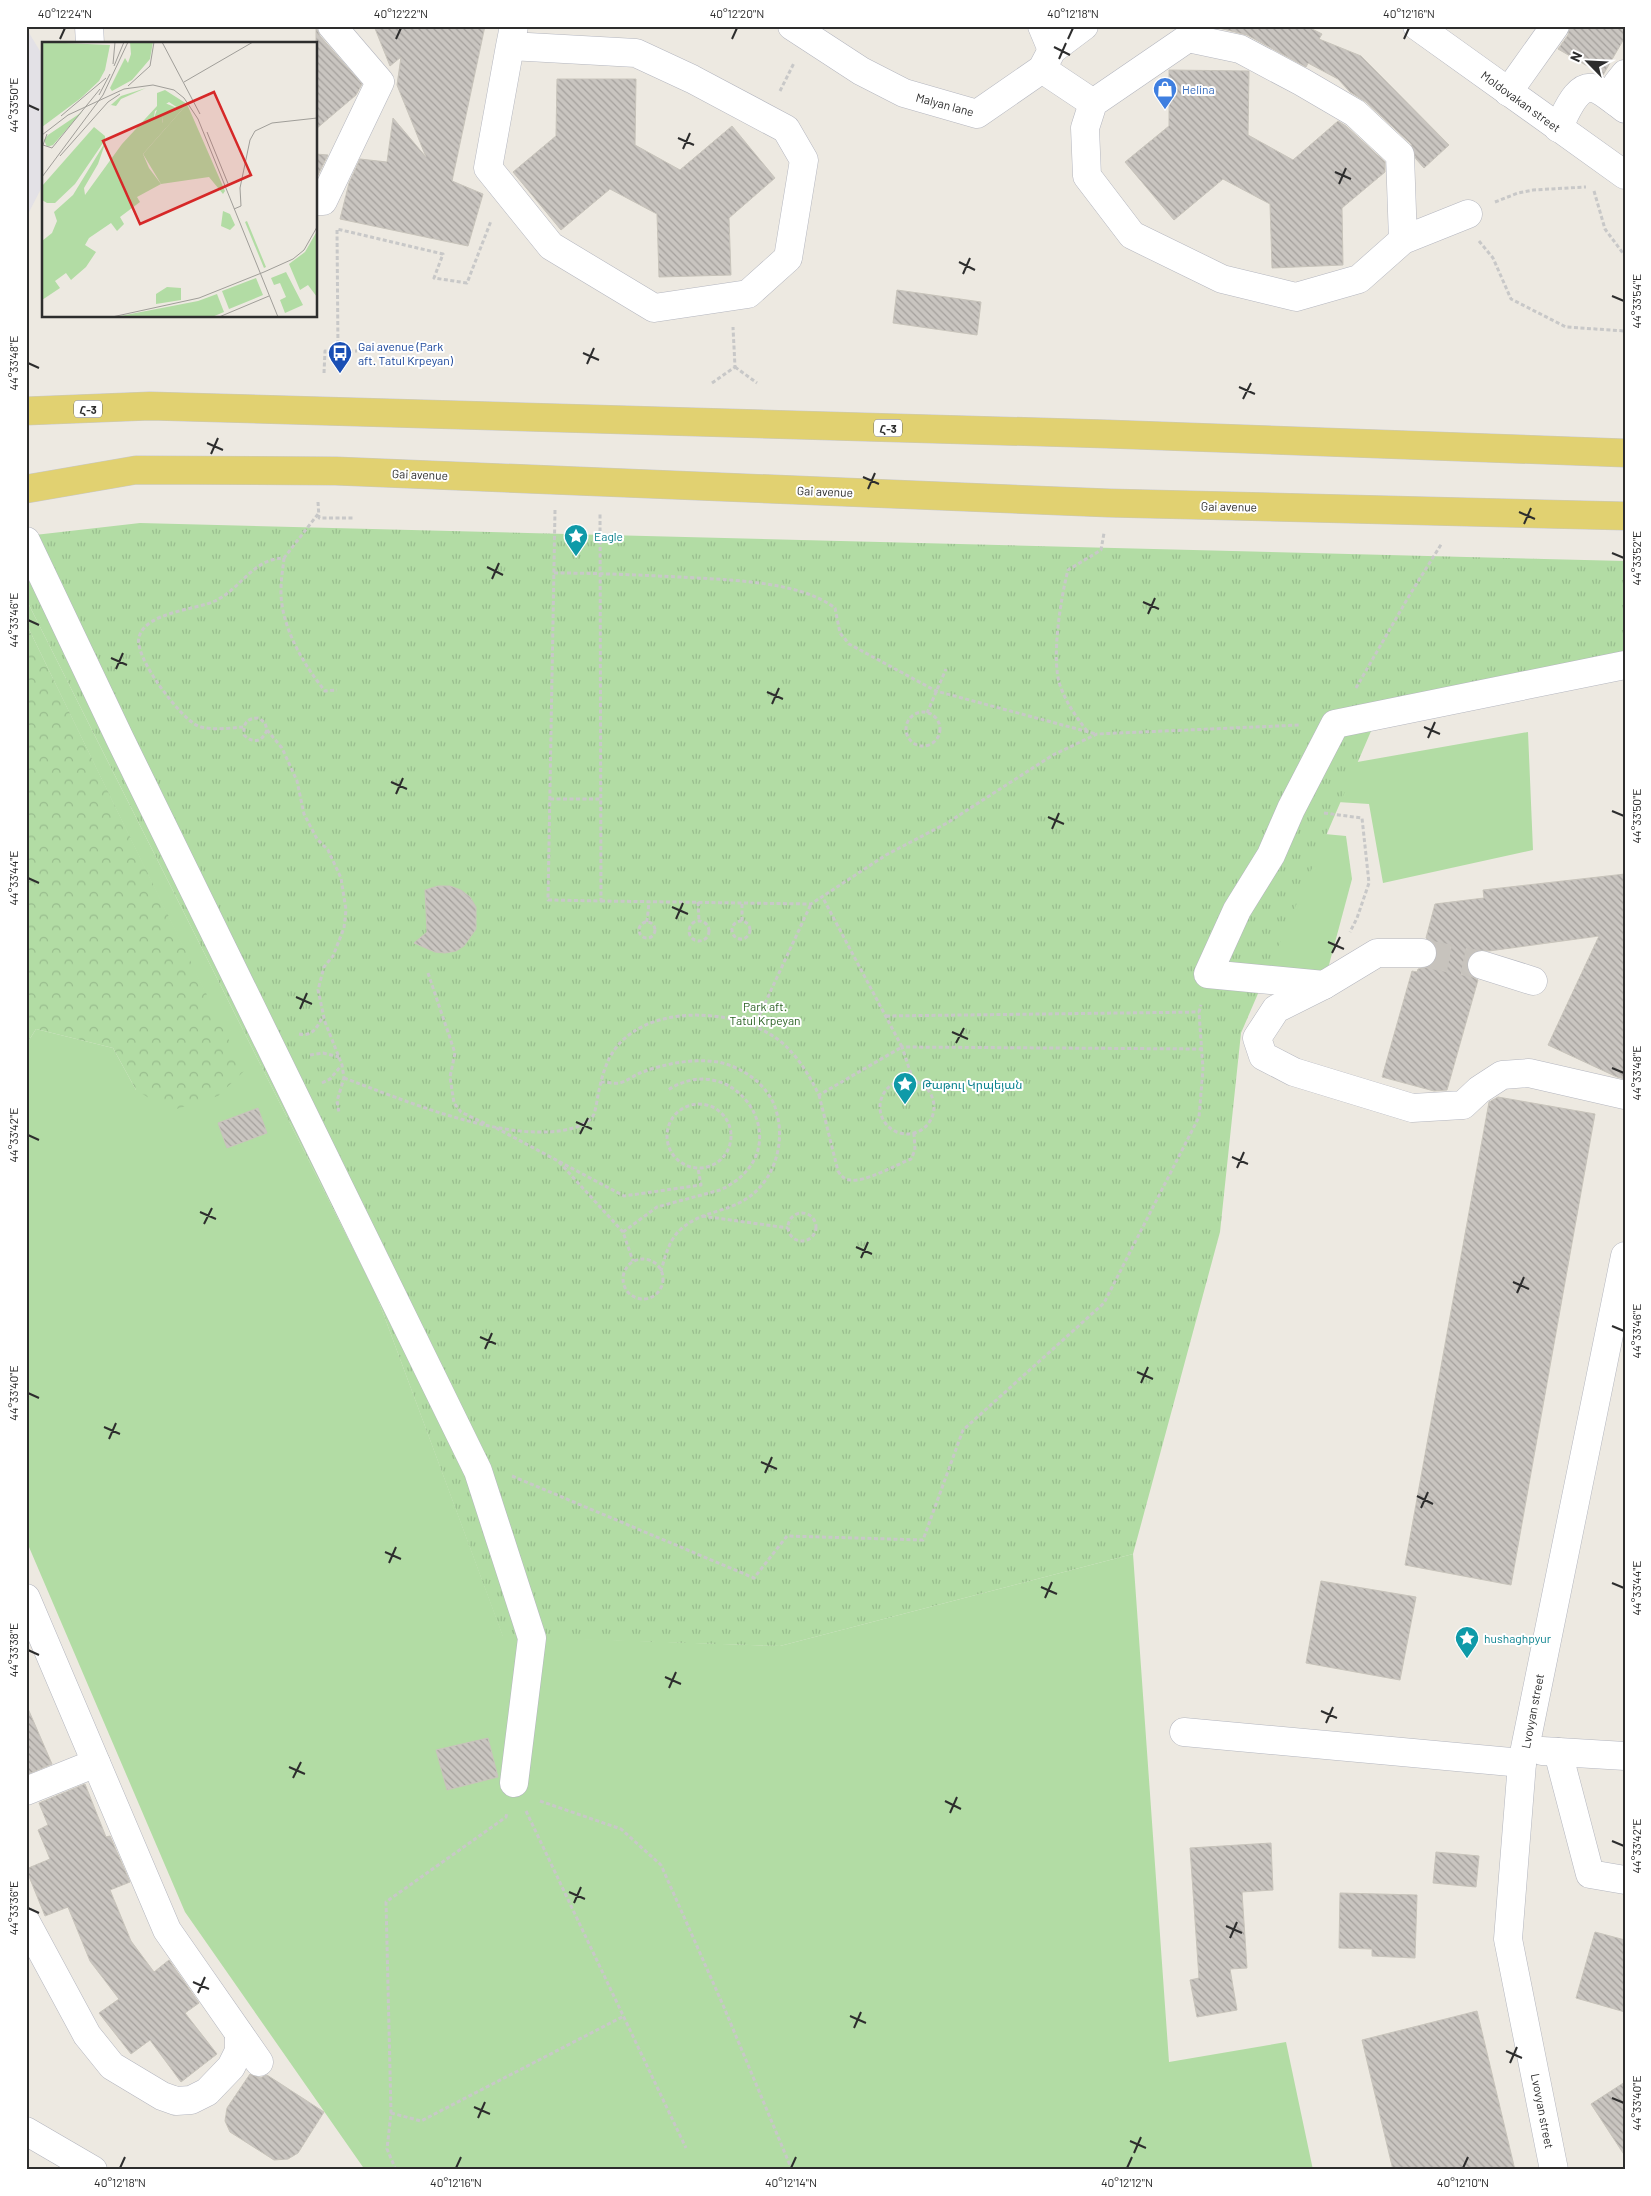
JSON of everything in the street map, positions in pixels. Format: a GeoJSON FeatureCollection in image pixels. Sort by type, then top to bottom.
{"type":"FeatureCollection","features":[{"type":"Feature","properties":{"kind":"main road","name":"Հ-3"},"geometry":{"type":"LineString","coordinates":[[26,411],[150,406],[1107,434],[1625,453]]}},
{"type":"Feature","properties":{"kind":"main road","name":"Gai avenue"},"geometry":{"type":"LineString","coordinates":[[26,489],[136,470],[336,471],[1109,503],[1625,516]]}},
{"type":"Feature","properties":{"kind":"street"},"geometry":{"type":"LineString","coordinates":[[89,26],[90,42]]}},
{"type":"Feature","properties":{"kind":"street"},"geometry":{"type":"LineString","coordinates":[[318,202],[323,201],[380,82],[332,26]]}},
{"type":"Feature","properties":{"kind":"street","name":"Malyan lane"},"geometry":{"type":"LineString","coordinates":[[792,26],[861,71],[904,92],[977,114],[1046,49],[1084,26]]}},
{"type":"Feature","properties":{"kind":"street","name":"Moldovakan street"},"geometry":{"type":"LineString","coordinates":[[1417,26],[1625,175]]}},
{"type":"Feature","properties":{"kind":"street"},"geometry":{"type":"LineString","coordinates":[[1508,92],[1555,26]]}},
{"type":"Feature","properties":{"kind":"street"},"geometry":{"type":"LineString","coordinates":[[512,36],[636,53],[692,79],[786,129],[804,160],[788,258],[748,294],[654,308],[551,246],[488,168],[512,36]]}},
{"type":"Feature","properties":{"kind":"street"},"geometry":{"type":"LineString","coordinates":[[1403,240],[1400,155],[1355,113],[1240,48],[1188,38],[1092,103],[1085,128],[1087,176],[1132,236],[1222,279],[1296,297],[1359,279],[1403,240],[1479,209]]}},
{"type":"Feature","properties":{"kind":"street"},"geometry":{"type":"LineString","coordinates":[[1046,49],[1092,103]]}},
{"type":"Feature","properties":{"kind":"street"},"geometry":{"type":"LineString","coordinates":[[1620,105],[1617,84],[1625,74]]}},
{"type":"Feature","properties":{"kind":"street"},"geometry":{"type":"LineString","coordinates":[[1558,128],[1579,92],[1585,88],[1595,89],[1620,105]]}},
{"type":"Feature","properties":{"kind":"street"},"geometry":{"type":"LineString","coordinates":[[26,541],[141,782],[478,1472],[532,1638],[516,1788]]}},
{"type":"Feature","properties":{"kind":"street"},"geometry":{"type":"LineString","coordinates":[[1324,985],[1208,974],[1237,910],[1271,854],[1291,809],[1335,724],[1625,664]]}},
{"type":"Feature","properties":{"kind":"street"},"geometry":{"type":"LineString","coordinates":[[1422,953],[1377,953],[1324,985],[1276,1009],[1257,1038],[1263,1056],[1294,1072],[1412,1108],[1463,1105],[1479,1090],[1502,1075],[1529,1073],[1625,1095]]}},
{"type":"Feature","properties":{"kind":"street"},"geometry":{"type":"LineString","coordinates":[[1482,965],[1533,982]]}},
{"type":"Feature","properties":{"kind":"street","name":"Lvovyan street"},"geometry":{"type":"LineString","coordinates":[[1554,2170],[1508,1939],[1523,1757],[1625,1256]]}},
{"type":"Feature","properties":{"kind":"street"},"geometry":{"type":"LineString","coordinates":[[26,1598],[32,1626],[96,1763],[167,1930],[259,2062]]}},
{"type":"Feature","properties":{"kind":"street"},"geometry":{"type":"LineString","coordinates":[[1184,1732],[1523,1757],[1558,1752],[1625,1756]]}},
{"type":"Feature","properties":{"kind":"street"},"geometry":{"type":"LineString","coordinates":[[1558,1752],[1590,1874],[1625,1880]]}},
{"type":"Feature","properties":{"kind":"street"},"geometry":{"type":"LineString","coordinates":[[26,1791],[96,1763]]}},
{"type":"Feature","properties":{"kind":"street"},"geometry":{"type":"LineString","coordinates":[[26,1922],[87,2036],[112,2066],[162,2096],[176,2101],[191,2100],[207,2092],[232,2067],[238,2051],[239,2034]]}},
{"type":"Feature","properties":{"kind":"street"},"geometry":{"type":"LineString","coordinates":[[26,2131],[93,2170]]}},
{"type":"Feature","properties":{"kind":"path"},"geometry":{"type":"LineString","coordinates":[[778,95],[798,56]]}},
{"type":"Feature","properties":{"kind":"path"},"geometry":{"type":"LineString","coordinates":[[1625,256],[1604,229],[1593,186],[1533,190],[1518,193],[1479,209],[1477,238],[1493,258],[1511,299],[1566,327],[1625,331]]}},
{"type":"Feature","properties":{"kind":"path"},"geometry":{"type":"LineString","coordinates":[[338,351],[337,229],[443,254],[434,278],[467,282],[504,188]]}},
{"type":"Feature","properties":{"kind":"path"},"geometry":{"type":"LineString","coordinates":[[733,319],[735,367]]}},
{"type":"Feature","properties":{"kind":"path"},"geometry":{"type":"LineString","coordinates":[[324,373],[324,351],[357,352]]}},
{"type":"Feature","properties":{"kind":"path"},"geometry":{"type":"LineString","coordinates":[[712,383],[735,367]]}},
{"type":"Feature","properties":{"kind":"path"},"geometry":{"type":"LineString","coordinates":[[735,367],[758,383]]}},
{"type":"Feature","properties":{"kind":"path"},"geometry":{"type":"LineString","coordinates":[[317,498],[319,518],[354,518]]}},
{"type":"Feature","properties":{"kind":"path"},"geometry":{"type":"LineString","coordinates":[[555,506],[548,900],[811,904],[823,898],[886,855],[947,823],[1053,755],[1097,734]]}},
{"type":"Feature","properties":{"kind":"path"},"geometry":{"type":"LineString","coordinates":[[600,509],[601,900]]}},
{"type":"Feature","properties":{"kind":"path"},"geometry":{"type":"LineString","coordinates":[[318,514],[284,558],[281,590],[286,624],[311,674],[325,691],[337,690]]}},
{"type":"Feature","properties":{"kind":"path"},"geometry":{"type":"LineString","coordinates":[[1088,732],[1060,687],[1056,654],[1060,598],[1068,570],[1101,550],[1105,528]]}},
{"type":"Feature","properties":{"kind":"path"},"geometry":{"type":"LineString","coordinates":[[554,573],[600,573],[754,581],[810,595],[826,601],[835,608],[840,633],[849,644],[936,691],[1097,734],[1335,724],[1409,596],[1444,541]]}},
{"type":"Feature","properties":{"kind":"path"},"geometry":{"type":"LineString","coordinates":[[243,727],[208,728],[198,726],[183,716],[158,684],[139,649],[138,637],[147,623],[214,601],[271,558],[284,558]]}},
{"type":"Feature","properties":{"kind":"path"},"geometry":{"type":"LineString","coordinates":[[927,713],[946,669]]}},
{"type":"Feature","properties":{"kind":"path"},"geometry":{"type":"LineString","coordinates":[[927,713],[936,719],[940,730],[936,740],[926,746],[920,746],[911,741],[907,736],[906,726],[908,721],[916,714],[927,713]]}},
{"type":"Feature","properties":{"kind":"path"},"geometry":{"type":"LineString","coordinates":[[267,730],[264,737],[258,741],[250,741],[244,735],[243,727],[251,718],[259,718],[265,723],[267,730],[282,748],[297,781],[304,814],[317,839],[328,850],[341,878],[346,910],[344,928],[333,956],[324,968],[318,990],[323,1016],[342,1065],[344,1078],[439,1112],[494,1127],[546,1132],[572,1129],[583,1125],[594,1114],[605,1066],[620,1043],[645,1025],[682,1016],[716,1015],[754,1027],[779,1040],[799,1059],[819,1095],[838,1171],[843,1178],[861,1180],[911,1159],[914,1150],[914,1133]]}},
{"type":"Feature","properties":{"kind":"path"},"geometry":{"type":"LineString","coordinates":[[550,799],[601,799]]}},
{"type":"Feature","properties":{"kind":"path"},"geometry":{"type":"LineString","coordinates":[[1291,809],[1362,818],[1369,883],[1349,935]]}},
{"type":"Feature","properties":{"kind":"path"},"geometry":{"type":"LineString","coordinates":[[823,898],[902,1047],[913,1080]]}},
{"type":"Feature","properties":{"kind":"path"},"geometry":{"type":"LineString","coordinates":[[647,922],[649,902]]}},
{"type":"Feature","properties":{"kind":"path"},"geometry":{"type":"LineString","coordinates":[[698,902],[699,921]]}},
{"type":"Feature","properties":{"kind":"path"},"geometry":{"type":"LineString","coordinates":[[742,903],[742,921]]}},
{"type":"Feature","properties":{"kind":"path"},"geometry":{"type":"LineString","coordinates":[[754,1027],[811,904]]}},
{"type":"Feature","properties":{"kind":"path"},"geometry":{"type":"LineString","coordinates":[[699,921],[707,925],[709,931],[706,937],[701,940],[692,937],[690,932],[691,926],[699,921]]}},
{"type":"Feature","properties":{"kind":"path"},"geometry":{"type":"LineString","coordinates":[[742,921],[750,925],[750,928],[748,936],[742,940],[734,936],[732,930],[734,925],[742,921]]}},
{"type":"Feature","properties":{"kind":"path"},"geometry":{"type":"LineString","coordinates":[[647,922],[652,924],[655,932],[652,936],[644,938],[640,928],[643,923],[647,922]]}},
{"type":"Feature","properties":{"kind":"path"},"geometry":{"type":"LineString","coordinates":[[428,973],[455,1053],[450,1077],[454,1103],[461,1112],[494,1127],[624,1196],[701,1185],[698,1168]]}},
{"type":"Feature","properties":{"kind":"path"},"geometry":{"type":"LineString","coordinates":[[478,1472],[497,1470],[754,1578],[787,1536],[923,1540],[963,1430],[1104,1303],[1199,1117],[1203,1069],[1202,1049],[1199,1012],[886,1016]]}},
{"type":"Feature","properties":{"kind":"path"},"geometry":{"type":"LineString","coordinates":[[819,1095],[902,1047],[1202,1049]]}},
{"type":"Feature","properties":{"kind":"path"},"geometry":{"type":"LineString","coordinates":[[308,1060],[311,1054],[323,1053],[339,1057]]}},
{"type":"Feature","properties":{"kind":"path"},"geometry":{"type":"LineString","coordinates":[[601,1082],[619,1083],[657,1067],[675,1063],[718,1062],[753,1078],[767,1091],[776,1112],[781,1134],[778,1152],[768,1176],[760,1186],[741,1202],[700,1216],[676,1233],[669,1246],[661,1271]]}},
{"type":"Feature","properties":{"kind":"path"},"geometry":{"type":"LineString","coordinates":[[318,1084],[330,1079],[342,1065]]}},
{"type":"Feature","properties":{"kind":"path"},"geometry":{"type":"LineString","coordinates":[[623,1232],[657,1207],[730,1186],[740,1179],[747,1170],[757,1150],[760,1139],[757,1117],[752,1107],[737,1092],[721,1084],[703,1080],[679,1082],[668,1090]]}},
{"type":"Feature","properties":{"kind":"path"},"geometry":{"type":"LineString","coordinates":[[904,1080],[913,1080],[928,1090],[932,1097],[934,1106],[929,1123],[914,1133],[896,1131],[884,1120],[881,1111],[883,1094],[889,1087],[904,1080]]}},
{"type":"Feature","properties":{"kind":"path"},"geometry":{"type":"LineString","coordinates":[[695,1104],[706,1104],[724,1114],[732,1134],[730,1145],[718,1162],[708,1167],[698,1168],[687,1166],[678,1160],[668,1142],[667,1131],[670,1122],[685,1107],[695,1104]]}},
{"type":"Feature","properties":{"kind":"path"},"geometry":{"type":"LineString","coordinates":[[557,1160],[623,1232],[633,1261]]}},
{"type":"Feature","properties":{"kind":"path"},"geometry":{"type":"LineString","coordinates":[[802,1213],[810,1215],[816,1227],[813,1236],[805,1241],[792,1237],[788,1228],[790,1219],[802,1213]]}},
{"type":"Feature","properties":{"kind":"path"},"geometry":{"type":"LineString","coordinates":[[700,1216],[788,1228]]}},
{"type":"Feature","properties":{"kind":"path"},"geometry":{"type":"LineString","coordinates":[[639,1259],[652,1261],[661,1271],[663,1277],[662,1284],[655,1295],[650,1298],[637,1298],[626,1290],[624,1271],[633,1261],[639,1259]]}},
{"type":"Feature","properties":{"kind":"path"},"geometry":{"type":"LineString","coordinates":[[516,1788],[686,2148]]}},
{"type":"Feature","properties":{"kind":"path"},"geometry":{"type":"LineString","coordinates":[[396,2170],[387,2150],[391,2113],[386,1902],[506,1817],[516,1788]]}},
{"type":"Feature","properties":{"kind":"path"},"geometry":{"type":"LineString","coordinates":[[516,1788],[621,1829],[661,1865],[723,2005],[792,2170]]}},
{"type":"Feature","properties":{"kind":"path"},"geometry":{"type":"LineString","coordinates":[[391,2113],[421,2121],[624,2016]]}},
{"type":"Feature","properties":{"kind":"shaded area"},"geometry":{"type":"Polygon","coordinates":[[[26,28],[40,51],[42,60],[42,187],[26,218],[26,28]]]}},
{"type":"Feature","properties":{"kind":"green space","name":"Park aft. Tatul Krpeyan"},"geometry":{"type":"Polygon","coordinates":[[[140,523],[1625,561],[1625,656],[1381,708],[1241,1033],[1220,1232],[1133,1554],[780,1646],[503,1637],[376,1294],[26,599],[26,536],[140,523]]]}},
{"type":"Feature","properties":{"kind":"green space"},"geometry":{"type":"Polygon","coordinates":[[[26,599],[376,1294],[503,1636],[780,1646],[1133,1554],[1169,2062],[1286,2042],[1313,2170],[365,2170],[185,1912],[26,1540],[26,1045],[36,1029],[113,1048],[136,1090],[243,1071],[26,623],[26,599]]]}},
{"type":"Feature","properties":{"kind":"green space"},"geometry":{"type":"Polygon","coordinates":[[[26,623],[244,1071],[218,1096],[170,1111],[136,1090],[113,1048],[36,1029],[26,1045],[26,623]]]}},
{"type":"Feature","properties":{"kind":"green space"},"geometry":{"type":"Polygon","coordinates":[[[1528,732],[1533,850],[1383,883],[1369,804],[1322,801],[1329,767],[1528,732]]]}},
{"type":"Feature","properties":{"kind":"green space"},"geometry":{"type":"Polygon","coordinates":[[[1303,832],[1346,836],[1352,879],[1326,976],[1231,964],[1303,832]]]}},
{"type":"Feature","properties":{"kind":"building"},"geometry":{"type":"Polygon","coordinates":[[[374,26],[485,26],[452,181],[483,194],[468,246],[340,219],[349,183],[360,159],[387,162],[393,118],[426,157],[397,85],[401,57],[390,66],[374,26]]]}},
{"type":"Feature","properties":{"kind":"building"},"geometry":{"type":"Polygon","coordinates":[[[1211,26],[1306,26],[1322,34],[1319,39],[1361,56],[1449,145],[1424,168],[1416,159],[1411,144],[1366,102],[1350,92],[1338,79],[1308,63],[1306,67],[1247,35],[1211,26]]]}},
{"type":"Feature","properties":{"kind":"building"},"geometry":{"type":"Polygon","coordinates":[[[1570,26],[1625,26],[1625,37],[1603,75],[1558,49],[1568,35],[1570,26]]]}},
{"type":"Feature","properties":{"kind":"building"},"geometry":{"type":"Polygon","coordinates":[[[316,27],[320,36],[362,84],[356,95],[318,127],[318,42],[316,42],[316,27]]]}},
{"type":"Feature","properties":{"kind":"building"},"geometry":{"type":"Polygon","coordinates":[[[1169,70],[1249,71],[1248,135],[1293,160],[1338,121],[1385,162],[1385,172],[1342,208],[1343,265],[1272,268],[1270,204],[1223,179],[1174,220],[1125,162],[1169,126],[1169,70]]]}},
{"type":"Feature","properties":{"kind":"building"},"geometry":{"type":"Polygon","coordinates":[[[557,79],[636,79],[635,145],[680,170],[732,126],[775,178],[729,218],[731,275],[659,277],[657,214],[610,189],[561,230],[513,172],[556,136],[557,79]]]}},
{"type":"Feature","properties":{"kind":"building"},"geometry":{"type":"Polygon","coordinates":[[[318,154],[328,155],[318,175],[318,154]]]}},
{"type":"Feature","properties":{"kind":"building"},"geometry":{"type":"Polygon","coordinates":[[[897,290],[981,302],[977,335],[893,323],[897,290]]]}},
{"type":"Feature","properties":{"kind":"building"},"geometry":{"type":"Polygon","coordinates":[[[1625,874],[1625,1079],[1548,1045],[1599,936],[1489,951],[1479,950],[1472,953],[1467,960],[1467,969],[1471,976],[1478,980],[1447,1090],[1434,1091],[1382,1077],[1412,971],[1417,972],[1418,969],[1429,967],[1436,960],[1438,953],[1436,946],[1426,938],[1435,904],[1484,898],[1483,890],[1625,874]]]}},
{"type":"Feature","properties":{"kind":"building"},"geometry":{"type":"Polygon","coordinates":[[[438,886],[450,886],[461,890],[470,897],[476,907],[476,929],[464,946],[456,951],[435,952],[414,943],[427,932],[425,890],[438,886]]]}},
{"type":"Feature","properties":{"kind":"building"},"geometry":{"type":"Polygon","coordinates":[[[1498,1097],[1595,1114],[1511,1585],[1405,1565],[1489,1102],[1498,1097]]]}},
{"type":"Feature","properties":{"kind":"building"},"geometry":{"type":"Polygon","coordinates":[[[258,1108],[267,1133],[227,1148],[218,1123],[258,1108]]]}},
{"type":"Feature","properties":{"kind":"building"},"geometry":{"type":"Polygon","coordinates":[[[1321,1581],[1416,1597],[1400,1680],[1306,1663],[1321,1581]]]}},
{"type":"Feature","properties":{"kind":"building"},"geometry":{"type":"Polygon","coordinates":[[[26,1704],[52,1764],[28,1774],[26,1770],[26,1704]]]}},
{"type":"Feature","properties":{"kind":"building"},"geometry":{"type":"Polygon","coordinates":[[[488,1738],[498,1777],[447,1790],[436,1750],[488,1738]]]}},
{"type":"Feature","properties":{"kind":"building"},"geometry":{"type":"Polygon","coordinates":[[[85,1784],[106,1837],[110,1836],[130,1882],[110,1890],[131,1941],[154,1972],[169,1960],[199,2003],[185,2013],[217,2054],[181,2082],[150,2040],[131,2054],[99,2013],[119,1999],[90,1961],[68,1907],[45,1916],[26,1869],[50,1859],[38,1830],[48,1825],[39,1803],[85,1784]]]}},
{"type":"Feature","properties":{"kind":"building"},"geometry":{"type":"Polygon","coordinates":[[[1271,1843],[1273,1890],[1242,1892],[1247,1968],[1230,1969],[1237,2010],[1197,2017],[1190,1980],[1199,1978],[1190,1848],[1271,1843]]]}},
{"type":"Feature","properties":{"kind":"building"},"geometry":{"type":"Polygon","coordinates":[[[1436,1852],[1479,1856],[1476,1887],[1433,1883],[1436,1852]]]}},
{"type":"Feature","properties":{"kind":"building"},"geometry":{"type":"Polygon","coordinates":[[[1340,1893],[1417,1895],[1415,1958],[1372,1956],[1372,1949],[1339,1948],[1340,1893]]]}},
{"type":"Feature","properties":{"kind":"building"},"geometry":{"type":"Polygon","coordinates":[[[1595,1932],[1625,1940],[1625,2012],[1576,1998],[1595,1932]]]}},
{"type":"Feature","properties":{"kind":"building"},"geometry":{"type":"Polygon","coordinates":[[[1477,2011],[1515,2170],[1393,2170],[1362,2040],[1477,2011]]]}},
{"type":"Feature","properties":{"kind":"building"},"geometry":{"type":"Polygon","coordinates":[[[250,2074],[260,2078],[267,2075],[324,2112],[298,2153],[288,2159],[274,2160],[230,2132],[225,2121],[227,2108],[250,2074]]]}},
{"type":"Feature","properties":{"kind":"building"},"geometry":{"type":"Polygon","coordinates":[[[1625,2082],[1625,2156],[1591,2104],[1625,2082]]]}},
{"type":"Feature","properties":{"kind":"tunnel"},"geometry":{"type":"LineString","coordinates":[[1422,953],[1482,965]]}},
{"type":"Feature","properties":{"kind":"place","name":"Helina"},"geometry":{"type":"Point","coordinates":[1165,110]}},
{"type":"Feature","properties":{"kind":"place","name":"Gai avenue (Park aft. Tatul Krpeyan)"},"geometry":{"type":"Point","coordinates":[340,374]}},
{"type":"Feature","properties":{"kind":"place","name":"Eagle"},"geometry":{"type":"Point","coordinates":[576,557]}},
{"type":"Feature","properties":{"kind":"place","name":"Թաթուլ Կրպեյան"},"geometry":{"type":"Point","coordinates":[905,1105]}},
{"type":"Feature","properties":{"kind":"place","name":"hushaghpyur"},"geometry":{"type":"Point","coordinates":[1467,1659]}}]}
